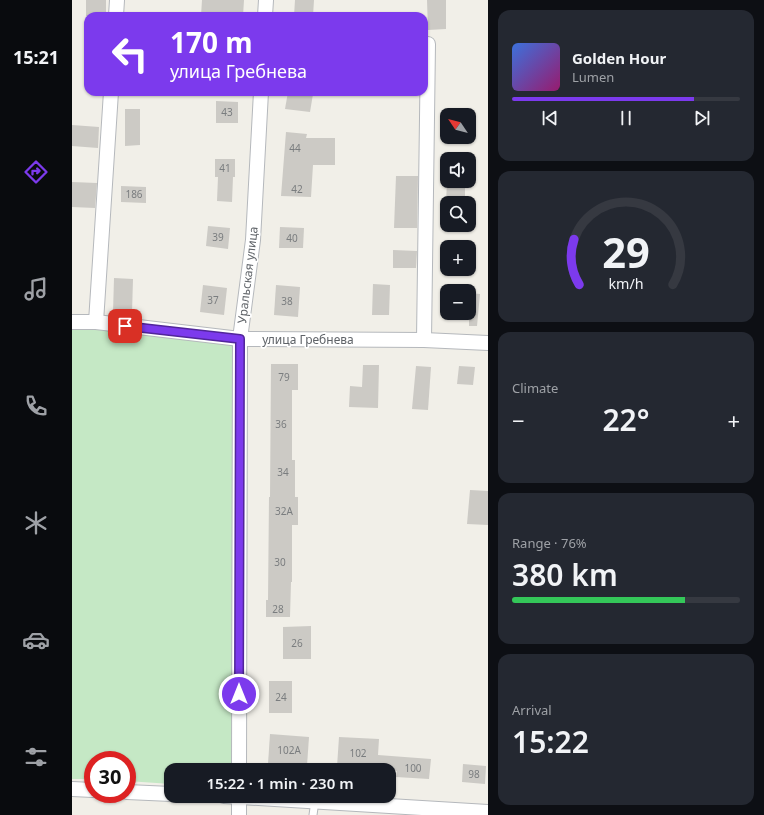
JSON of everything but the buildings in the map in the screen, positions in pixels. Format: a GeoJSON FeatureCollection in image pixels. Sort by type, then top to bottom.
{"type":"FeatureCollection","features":[{"type":"Feature","properties":{"kind":"street"},"geometry":{"type":"LineString","coordinates":[[116,12],[117,0]]}},
{"type":"Feature","properties":{"kind":"street"},"geometry":{"type":"LineString","coordinates":[[265,12],[266,0]]}},
{"type":"Feature","properties":{"kind":"street"},"geometry":{"type":"LineString","coordinates":[[96,322],[111,96]]}},
{"type":"Feature","properties":{"kind":"street","name":"Уральская улица"},"geometry":{"type":"LineString","coordinates":[[239,763],[240,339],[253,240],[261,96]]}},
{"type":"Feature","properties":{"kind":"street"},"geometry":{"type":"LineString","coordinates":[[424,340],[427,96]]}},
{"type":"Feature","properties":{"kind":"street","name":"улица Гребнева"},"geometry":{"type":"LineString","coordinates":[[72,322],[96,322],[240,339],[424,340],[488,343]]}},
{"type":"Feature","properties":{"kind":"street"},"geometry":{"type":"LineString","coordinates":[[72,789],[84,790]]}},
{"type":"Feature","properties":{"kind":"street"},"geometry":{"type":"LineString","coordinates":[[136,792],[164,794]]}},
{"type":"Feature","properties":{"kind":"street"},"geometry":{"type":"LineString","coordinates":[[239,815],[240,803]]}},
{"type":"Feature","properties":{"kind":"street"},"geometry":{"type":"LineString","coordinates":[[283,803],[314,808],[480,813]]}},
{"type":"Feature","properties":{"kind":"green space"},"geometry":{"type":"Polygon","coordinates":[[[72,329],[105,329],[232,344],[234,763],[164,763],[164,784],[136,782],[136,751],[84,751],[84,779],[72,779],[72,329]]]}},
{"type":"Feature","properties":{"kind":"route"},"geometry":{"type":"LineString","coordinates":[[125,326],[240,339],[239,694]]}}]}
